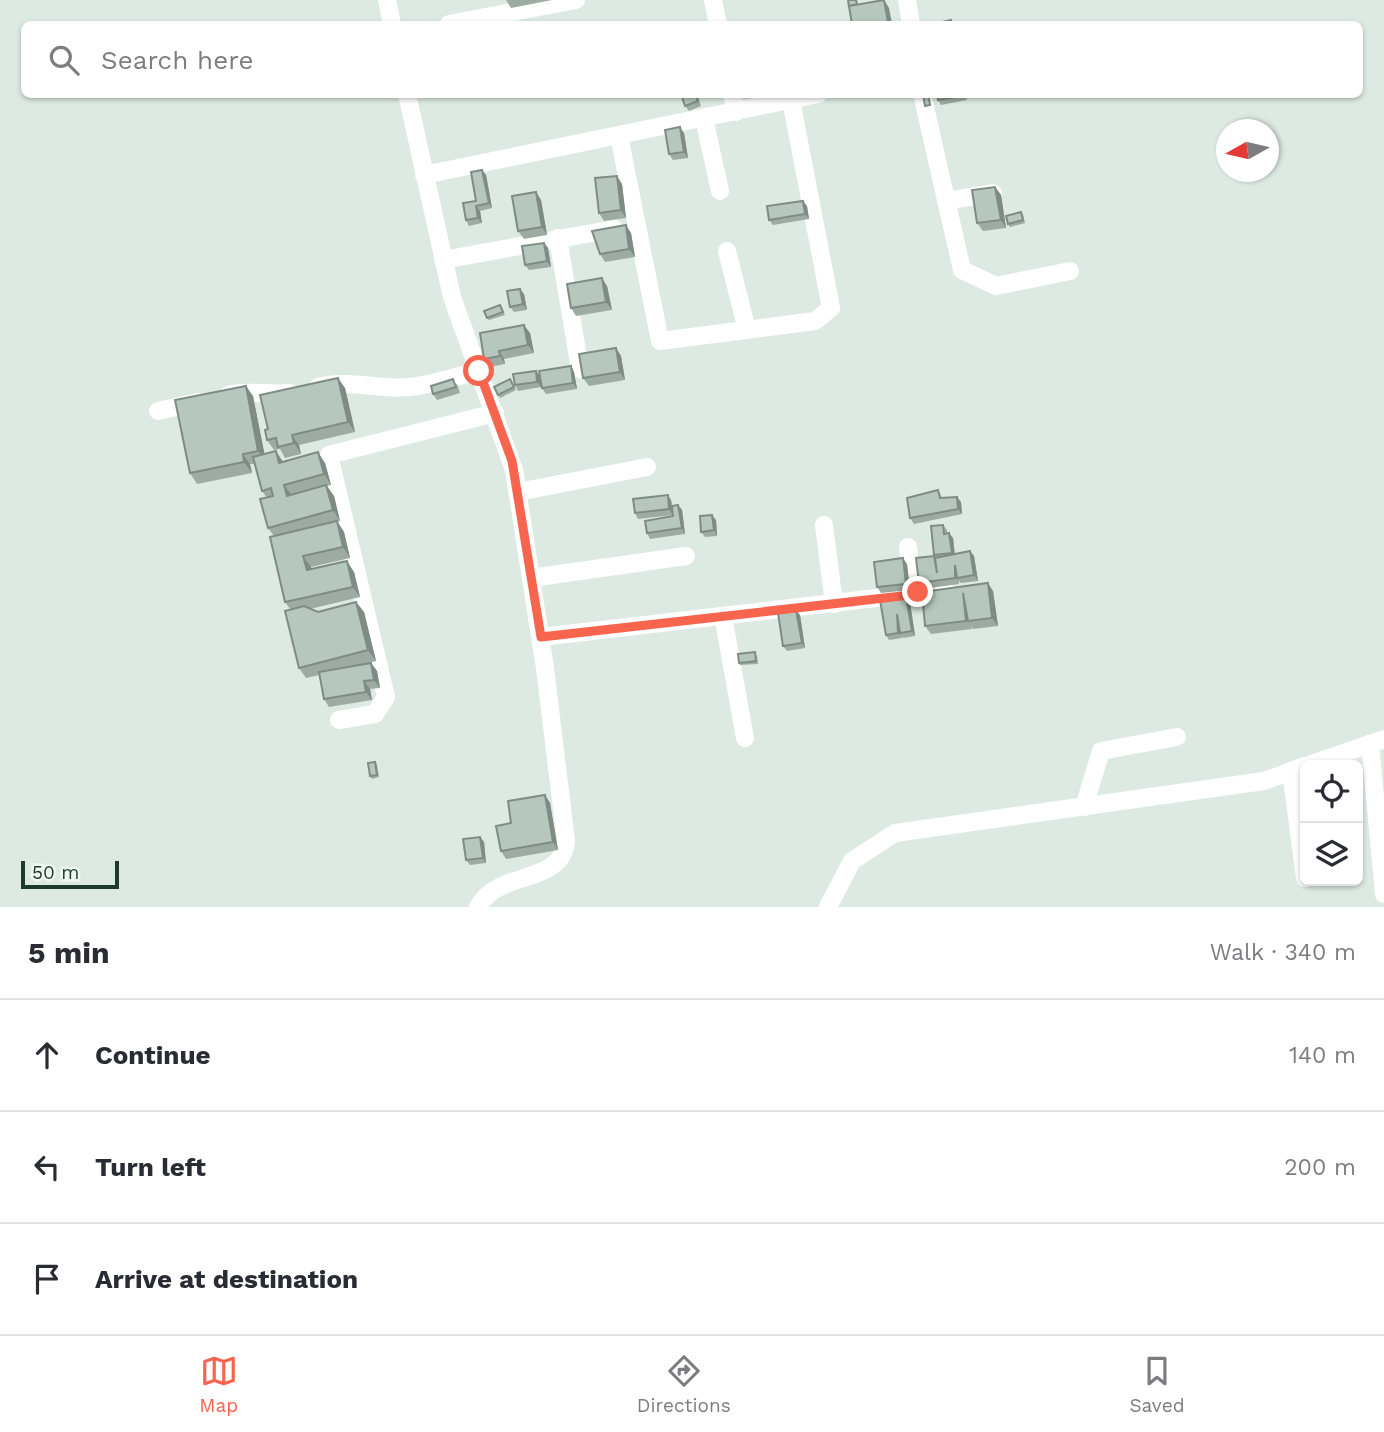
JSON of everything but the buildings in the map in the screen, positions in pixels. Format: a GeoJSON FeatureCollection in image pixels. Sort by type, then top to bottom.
{"type":"FeatureCollection","features":[{"type":"Feature","properties":{"kind":"street"},"geometry":{"type":"LineString","coordinates":[[387,0],[392,21]]}},
{"type":"Feature","properties":{"kind":"street"},"geometry":{"type":"LineString","coordinates":[[465,21],[576,0]]}},
{"type":"Feature","properties":{"kind":"street"},"geometry":{"type":"LineString","coordinates":[[713,0],[717,21]]}},
{"type":"Feature","properties":{"kind":"street"},"geometry":{"type":"LineString","coordinates":[[907,0],[910,21]]}},
{"type":"Feature","properties":{"kind":"street"},"geometry":{"type":"LineString","coordinates":[[408,98],[452,298],[512,461],[541,637],[565,851],[554,866],[489,890],[478,907]]}},
{"type":"Feature","properties":{"kind":"street"},"geometry":{"type":"LineString","coordinates":[[424,175],[704,118],[734,103],[800,98]]}},
{"type":"Feature","properties":{"kind":"street"},"geometry":{"type":"LineString","coordinates":[[923,98],[962,270],[996,286],[1070,271]]}},
{"type":"Feature","properties":{"kind":"street"},"geometry":{"type":"LineString","coordinates":[[619,136],[660,341],[815,321],[831,308],[791,100]]}},
{"type":"Feature","properties":{"kind":"street"},"geometry":{"type":"LineString","coordinates":[[704,118],[720,191]]}},
{"type":"Feature","properties":{"kind":"street"},"geometry":{"type":"LineString","coordinates":[[946,201],[993,193]]}},
{"type":"Feature","properties":{"kind":"street"},"geometry":{"type":"LineString","coordinates":[[443,260],[635,226]]}},
{"type":"Feature","properties":{"kind":"street"},"geometry":{"type":"LineString","coordinates":[[558,238],[580,369]]}},
{"type":"Feature","properties":{"kind":"street"},"geometry":{"type":"LineString","coordinates":[[727,251],[747,330]]}},
{"type":"Feature","properties":{"kind":"street"},"geometry":{"type":"LineString","coordinates":[[158,411],[247,391],[273,395],[293,393],[342,381],[360,386],[410,387],[479,371]]}},
{"type":"Feature","properties":{"kind":"street"},"geometry":{"type":"LineString","coordinates":[[339,720],[375,714],[386,697],[329,455],[495,413]]}},
{"type":"Feature","properties":{"kind":"street"},"geometry":{"type":"LineString","coordinates":[[518,492],[647,467]]}},
{"type":"Feature","properties":{"kind":"street"},"geometry":{"type":"LineString","coordinates":[[824,525],[834,604]]}},
{"type":"Feature","properties":{"kind":"street"},"geometry":{"type":"LineString","coordinates":[[908,547],[913,593]]}},
{"type":"Feature","properties":{"kind":"street"},"geometry":{"type":"LineString","coordinates":[[531,578],[686,556]]}},
{"type":"Feature","properties":{"kind":"street"},"geometry":{"type":"LineString","coordinates":[[541,637],[957,590]]}},
{"type":"Feature","properties":{"kind":"street"},"geometry":{"type":"LineString","coordinates":[[723,616],[745,738]]}},
{"type":"Feature","properties":{"kind":"street"},"geometry":{"type":"LineString","coordinates":[[1084,807],[1101,751],[1177,737]]}},
{"type":"Feature","properties":{"kind":"street"},"geometry":{"type":"LineString","coordinates":[[1325,760],[1377,742],[1384,894]]}},
{"type":"Feature","properties":{"kind":"street"},"geometry":{"type":"LineString","coordinates":[[828,907],[852,860],[895,834],[1264,781],[1300,769]]}},
{"type":"Feature","properties":{"kind":"route"},"geometry":{"type":"LineString","coordinates":[[479,371],[512,461],[541,637],[918,592]]}}]}
